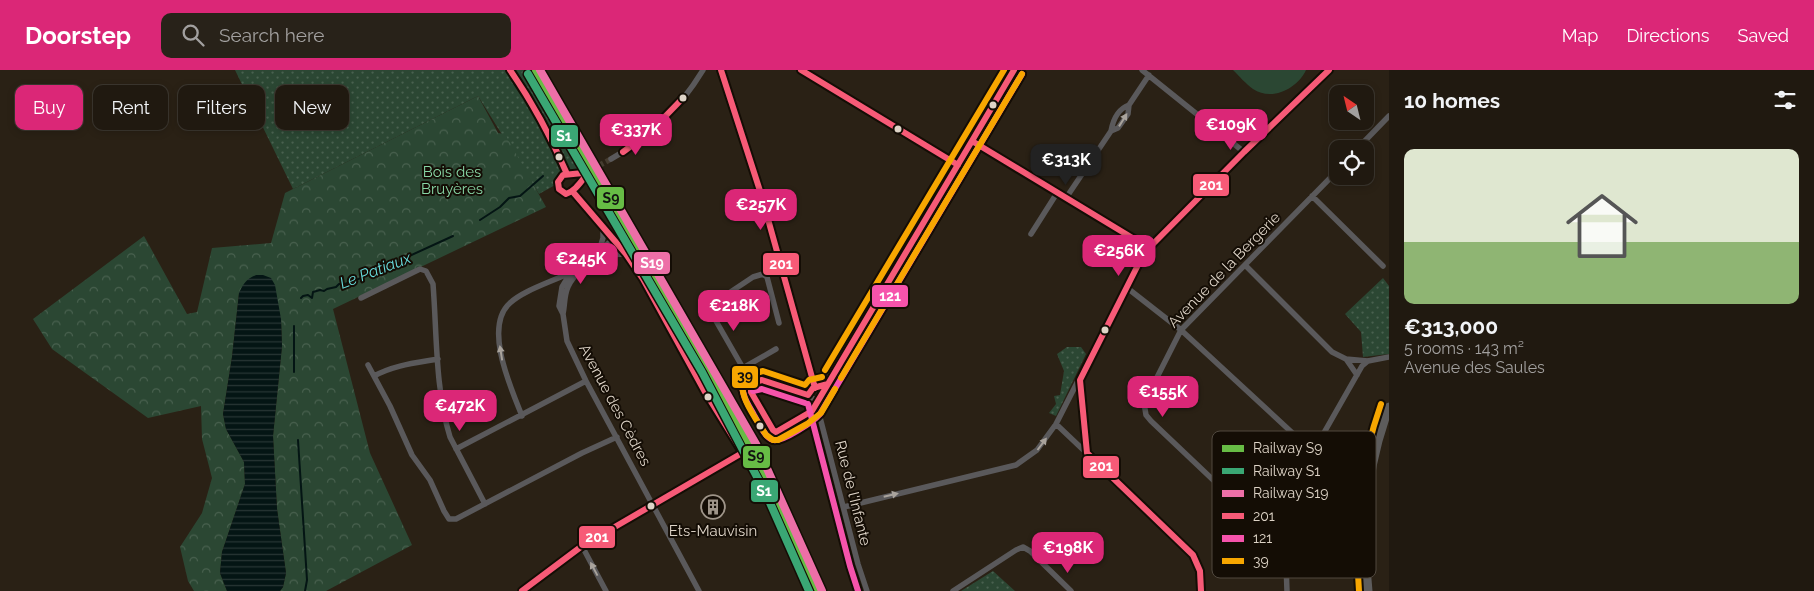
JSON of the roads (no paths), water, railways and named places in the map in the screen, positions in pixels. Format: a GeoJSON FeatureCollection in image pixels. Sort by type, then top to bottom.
{"type":"FeatureCollection","features":[{"type":"Feature","properties":{"kind":"street"},"geometry":{"type":"LineString","coordinates":[[510,70],[531,100],[569,175],[575,178],[577,186]]}},
{"type":"Feature","properties":{"kind":"street"},"geometry":{"type":"LineString","coordinates":[[611,159],[632,147],[670,114],[693,86],[703,70]]}},
{"type":"Feature","properties":{"kind":"street"},"geometry":{"type":"LineString","coordinates":[[721,70],[761,194],[815,388],[820,390],[819,398]]}},
{"type":"Feature","properties":{"kind":"street"},"geometry":{"type":"LineString","coordinates":[[801,70],[958,165]]}},
{"type":"Feature","properties":{"kind":"street"},"geometry":{"type":"LineString","coordinates":[[779,323],[767,277],[763,274],[753,277],[708,307],[751,383],[751,392],[776,432],[812,410],[1014,70]]}},
{"type":"Feature","properties":{"kind":"street"},"geometry":{"type":"LineString","coordinates":[[1142,70],[1244,152]]}},
{"type":"Feature","properties":{"kind":"street"},"geometry":{"type":"LineString","coordinates":[[844,507],[1016,465],[1038,450],[1056,424],[1126,287],[1149,248],[1329,70]]}},
{"type":"Feature","properties":{"kind":"street"},"geometry":{"type":"LineString","coordinates":[[1066,198],[1111,131],[1118,128],[1128,114],[1129,105],[1149,75]]}},
{"type":"Feature","properties":{"kind":"street"},"geometry":{"type":"LineString","coordinates":[[1366,140],[1389,116]]}},
{"type":"Feature","properties":{"kind":"street"},"geometry":{"type":"LineString","coordinates":[[972,141],[1149,248]]}},
{"type":"Feature","properties":{"kind":"street"},"geometry":{"type":"LineString","coordinates":[[591,170],[577,186],[573,192],[566,194],[558,186],[560,178],[591,170]]}},
{"type":"Feature","properties":{"kind":"street","name":"Avenue de la Bergerie"},"geometry":{"type":"LineString","coordinates":[[1212,478],[1146,415],[1144,403],[1146,396],[1181,330],[1329,179]]}},
{"type":"Feature","properties":{"kind":"street"},"geometry":{"type":"LineString","coordinates":[[573,192],[626,254],[643,278],[705,392],[767,492],[809,591]]}},
{"type":"Feature","properties":{"kind":"street"},"geometry":{"type":"LineString","coordinates":[[1031,234],[1057,193]]}},
{"type":"Feature","properties":{"kind":"street"},"geometry":{"type":"LineString","coordinates":[[1312,196],[1383,266]]}},
{"type":"Feature","properties":{"kind":"street"},"geometry":{"type":"LineString","coordinates":[[600,254],[603,226]]}},
{"type":"Feature","properties":{"kind":"street"},"geometry":{"type":"LineString","coordinates":[[547,283],[565,288],[568,277],[576,268],[616,242]]}},
{"type":"Feature","properties":{"kind":"street"},"geometry":{"type":"LineString","coordinates":[[600,254],[626,254]]}},
{"type":"Feature","properties":{"kind":"street"},"geometry":{"type":"LineString","coordinates":[[1244,265],[1332,352],[1346,359],[1368,361],[1389,357]]}},
{"type":"Feature","properties":{"kind":"street"},"geometry":{"type":"LineString","coordinates":[[361,298],[420,269],[426,271],[432,284],[446,425],[456,449],[485,504]]}},
{"type":"Feature","properties":{"kind":"street"},"geometry":{"type":"LineString","coordinates":[[522,416],[510,387],[501,355],[499,325],[503,311],[510,302],[564,274]]}},
{"type":"Feature","properties":{"kind":"street"},"geometry":{"type":"LineString","coordinates":[[1126,287],[1181,330],[1290,431]]}},
{"type":"Feature","properties":{"kind":"street","name":"Avenue des Cèdres"},"geometry":{"type":"LineString","coordinates":[[565,288],[559,306],[568,342],[586,381],[654,504],[699,591]]}},
{"type":"Feature","properties":{"kind":"street"},"geometry":{"type":"LineString","coordinates":[[743,368],[776,349]]}},
{"type":"Feature","properties":{"kind":"street"},"geometry":{"type":"LineString","coordinates":[[374,376],[402,365],[438,359]]}},
{"type":"Feature","properties":{"kind":"street"},"geometry":{"type":"LineString","coordinates":[[1346,359],[1357,375]]}},
{"type":"Feature","properties":{"kind":"street"},"geometry":{"type":"LineString","coordinates":[[1325,431],[1357,375],[1368,361]]}},
{"type":"Feature","properties":{"kind":"street"},"geometry":{"type":"LineString","coordinates":[[368,365],[390,406],[412,455],[430,480],[449,518],[456,519],[582,453],[617,437]]}},
{"type":"Feature","properties":{"kind":"street"},"geometry":{"type":"LineString","coordinates":[[751,383],[762,380],[808,395],[812,401],[819,398]]}},
{"type":"Feature","properties":{"kind":"street"},"geometry":{"type":"LineString","coordinates":[[1080,380],[1087,453]]}},
{"type":"Feature","properties":{"kind":"street"},"geometry":{"type":"LineString","coordinates":[[456,449],[586,381]]}},
{"type":"Feature","properties":{"kind":"street"},"geometry":{"type":"LineString","coordinates":[[808,395],[810,390],[828,384]]}},
{"type":"Feature","properties":{"kind":"street","name":"Rue de l'Infante"},"geometry":{"type":"LineString","coordinates":[[819,398],[858,564],[868,591]]}},
{"type":"Feature","properties":{"kind":"street"},"geometry":{"type":"LineString","coordinates":[[1376,446],[1389,407]]}},
{"type":"Feature","properties":{"kind":"street"},"geometry":{"type":"LineString","coordinates":[[1056,424],[1193,555],[1200,571],[1200,590]]}},
{"type":"Feature","properties":{"kind":"street"},"geometry":{"type":"LineString","coordinates":[[522,591],[582,546],[742,453]]}},
{"type":"Feature","properties":{"kind":"street"},"geometry":{"type":"LineString","coordinates":[[582,546],[606,591]]}},
{"type":"Feature","properties":{"kind":"street"},"geometry":{"type":"LineString","coordinates":[[953,591],[1023,547],[1030,551],[1071,591]]}},
{"type":"Feature","properties":{"kind":"street"},"geometry":{"type":"LineString","coordinates":[[1285,578],[1286,591]]}},
{"type":"Feature","properties":{"kind":"street"},"geometry":{"type":"LineString","coordinates":[[1367,578],[1368,591]]}},
{"type":"Feature","properties":{"kind":"waterway","name":"Le Patiaux"},"geometry":{"type":"LineString","coordinates":[[480,220],[500,207],[509,198],[520,196],[543,176]]}},
{"type":"Feature","properties":{"kind":"waterway","name":"Le Patiaux"},"geometry":{"type":"LineString","coordinates":[[301,298],[308,295],[312,298],[313,292],[324,291],[339,284],[345,284],[361,278],[374,267],[400,263],[405,258],[453,236]]}},
{"type":"Feature","properties":{"kind":"waterway","name":"Le Patiaux"},"geometry":{"type":"LineString","coordinates":[[294,326],[294,372]]}},
{"type":"Feature","properties":{"kind":"waterway","name":"Le Patiaux"},"geometry":{"type":"LineString","coordinates":[[298,440],[307,580],[305,591]]}},
{"type":"Feature","properties":{"kind":"tunnel"},"geometry":{"type":"LineString","coordinates":[[591,170],[611,159]]}},
{"type":"Feature","properties":{"kind":"rail line","name":"S9"},"geometry":{"type":"LineString","coordinates":[[536,70],[710,368],[775,492],[819,591]]}},
{"type":"Feature","properties":{"kind":"rail line","name":"S19"},"geometry":{"type":"LineString","coordinates":[[540,70],[756,444],[822,591]]}},
{"type":"Feature","properties":{"kind":"rail line","name":"S1"},"geometry":{"type":"LineString","coordinates":[[528,74],[702,372],[767,496],[809,591]]}},
{"type":"Feature","properties":{"kind":"place","name":"Ets-Mauvisin"},"geometry":{"type":"Point","coordinates":[713,507]}},
{"type":"Feature","properties":{"kind":"park label","name":"Bois des Bruyères"},"geometry":{"type":"Point","coordinates":[452,180]}}]}
